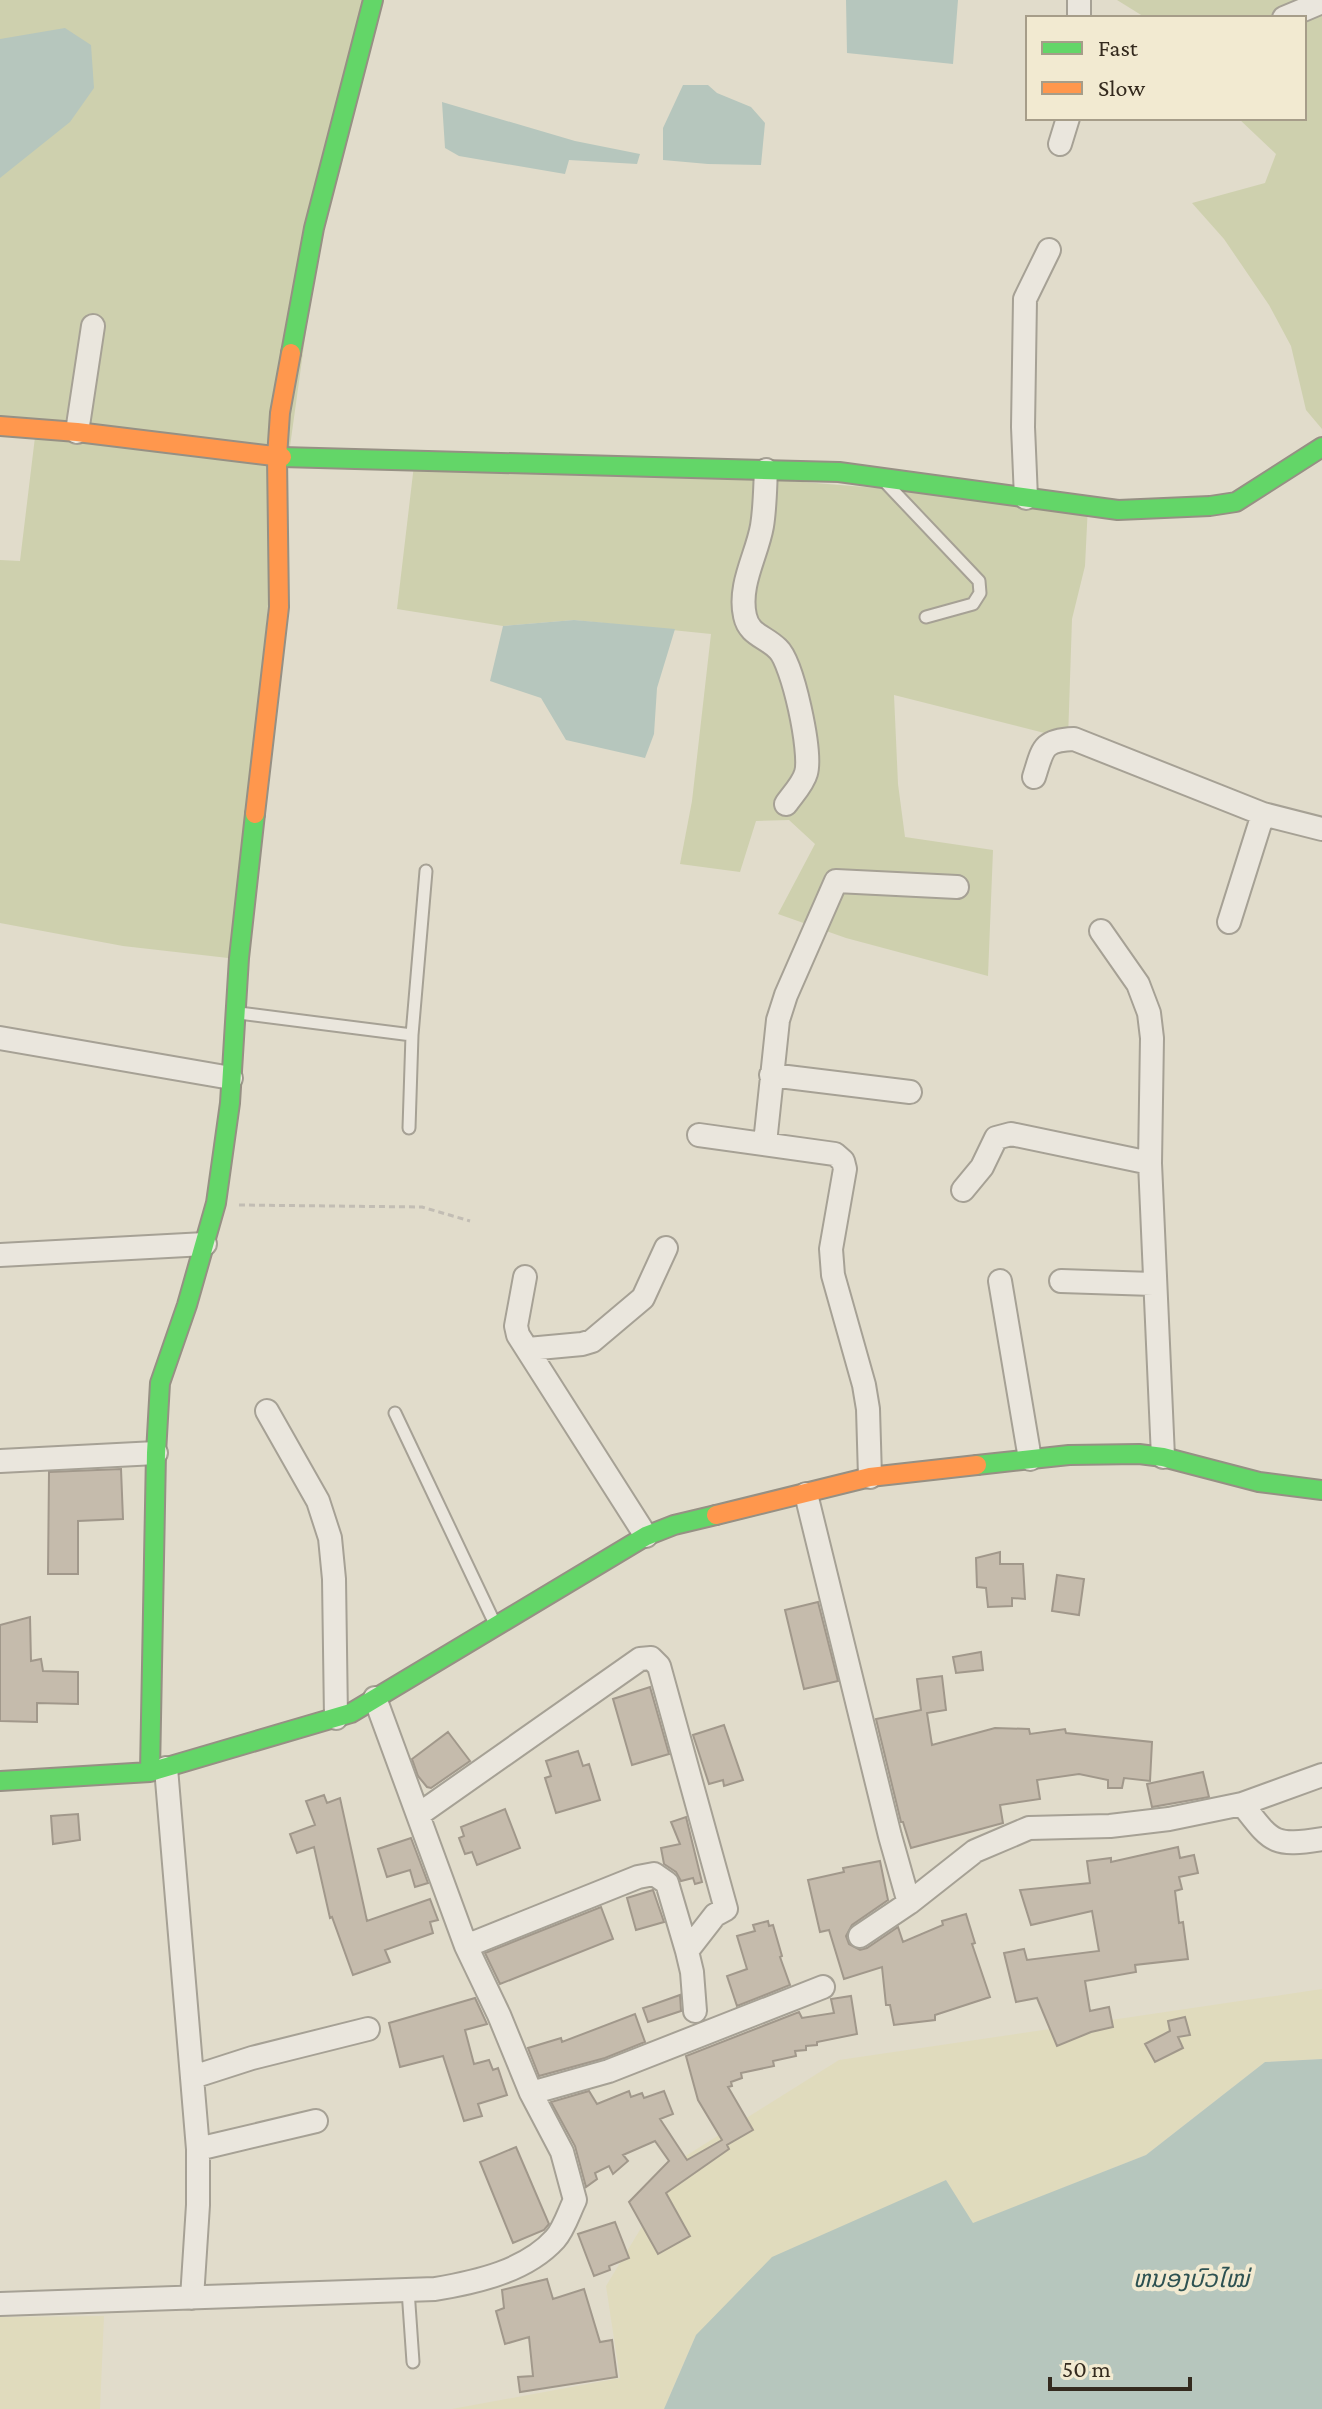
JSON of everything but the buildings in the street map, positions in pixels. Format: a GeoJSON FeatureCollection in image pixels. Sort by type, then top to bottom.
{"type":"FeatureCollection","features":[{"type":"Feature","properties":{"kind":"street"},"geometry":{"type":"LineString","coordinates":[[192,2298],[198,2149],[193,2077],[158,1770],[156,1453],[160,1383],[216,1203],[279,607],[277,457],[280,413],[314,228],[373,0]]}},
{"type":"Feature","properties":{"kind":"street"},"geometry":{"type":"LineString","coordinates":[[1289,16],[1322,2]]}},
{"type":"Feature","properties":{"kind":"street"},"geometry":{"type":"LineString","coordinates":[[1060,144],[1067,120]]}},
{"type":"Feature","properties":{"kind":"street"},"geometry":{"type":"LineString","coordinates":[[1026,498],[1023,427],[1025,299],[1049,250]]}},
{"type":"Feature","properties":{"kind":"street"},"geometry":{"type":"LineString","coordinates":[[77,432],[93,326]]}},
{"type":"Feature","properties":{"kind":"street"},"geometry":{"type":"LineString","coordinates":[[0,426],[77,432],[277,457],[839,472],[1118,510],[1236,502],[1322,447]]}},
{"type":"Feature","properties":{"kind":"street"},"geometry":{"type":"LineString","coordinates":[[766,470],[762,528],[745,589],[744,613],[749,630],[780,650],[796,690],[807,741],[807,771],[786,804]]}},
{"type":"Feature","properties":{"kind":"street"},"geometry":{"type":"LineString","coordinates":[[1034,777],[1043,748],[1056,739],[1074,739],[1263,814],[1322,829]]}},
{"type":"Feature","properties":{"kind":"street"},"geometry":{"type":"LineString","coordinates":[[1229,922],[1263,814]]}},
{"type":"Feature","properties":{"kind":"street"},"geometry":{"type":"LineString","coordinates":[[765,1143],[778,1020],[836,881],[957,887]]}},
{"type":"Feature","properties":{"kind":"street"},"geometry":{"type":"LineString","coordinates":[[1101,931],[1138,984],[1149,1013],[1152,1038],[1150,1163],[1153,1284],[1163,1457]]}},
{"type":"Feature","properties":{"kind":"street"},"geometry":{"type":"LineString","coordinates":[[0,1038],[231,1078]]}},
{"type":"Feature","properties":{"kind":"street"},"geometry":{"type":"LineString","coordinates":[[771,1075],[910,1092]]}},
{"type":"Feature","properties":{"kind":"street"},"geometry":{"type":"LineString","coordinates":[[963,1190],[982,1167],[996,1138],[1003,1134],[1150,1163]]}},
{"type":"Feature","properties":{"kind":"street"},"geometry":{"type":"LineString","coordinates":[[699,1135],[835,1154],[843,1161],[845,1169],[831,1249],[833,1275],[868,1409],[870,1477]]}},
{"type":"Feature","properties":{"kind":"street"},"geometry":{"type":"LineString","coordinates":[[0,1255],[205,1244]]}},
{"type":"Feature","properties":{"kind":"street"},"geometry":{"type":"LineString","coordinates":[[528,1349],[592,1341],[643,1298],[666,1248]]}},
{"type":"Feature","properties":{"kind":"street"},"geometry":{"type":"LineString","coordinates":[[525,1277],[516,1326],[646,1536]]}},
{"type":"Feature","properties":{"kind":"street"},"geometry":{"type":"LineString","coordinates":[[1000,1281],[1030,1459]]}},
{"type":"Feature","properties":{"kind":"street"},"geometry":{"type":"LineString","coordinates":[[1061,1281],[1153,1284]]}},
{"type":"Feature","properties":{"kind":"street"},"geometry":{"type":"LineString","coordinates":[[267,1411],[318,1501],[330,1538],[334,1579],[336,1718]]}},
{"type":"Feature","properties":{"kind":"street"},"geometry":{"type":"LineString","coordinates":[[0,1461],[156,1453]]}},
{"type":"Feature","properties":{"kind":"street"},"geometry":{"type":"LineString","coordinates":[[0,1781],[158,1770],[351,1713],[646,1536],[674,1525],[870,1477],[1030,1459],[1139,1454],[1163,1457],[1259,1482],[1322,1490]]}},
{"type":"Feature","properties":{"kind":"street"},"geometry":{"type":"LineString","coordinates":[[806,1494],[909,1903]]}},
{"type":"Feature","properties":{"kind":"street"},"geometry":{"type":"LineString","coordinates":[[418,1815],[640,1659],[651,1658],[659,1666],[726,1909],[715,1915],[687,1951]]}},
{"type":"Feature","properties":{"kind":"street"},"geometry":{"type":"LineString","coordinates":[[0,2304],[435,2289],[469,2283],[508,2270],[532,2258],[557,2237],[575,2200],[562,2152],[531,2093],[466,1946],[375,1698]]}},
{"type":"Feature","properties":{"kind":"street"},"geometry":{"type":"LineString","coordinates":[[860,1936],[909,1903],[975,1851],[1029,1828],[1110,1826],[1169,1819],[1242,1804],[1322,1775]]}},
{"type":"Feature","properties":{"kind":"street"},"geometry":{"type":"LineString","coordinates":[[1242,1804],[1269,1838],[1291,1844],[1322,1839]]}},
{"type":"Feature","properties":{"kind":"street"},"geometry":{"type":"LineString","coordinates":[[466,1946],[638,1877],[654,1874],[667,1883],[692,1972],[695,2011]]}},
{"type":"Feature","properties":{"kind":"street"},"geometry":{"type":"LineString","coordinates":[[531,2093],[609,2071],[823,1987]]}},
{"type":"Feature","properties":{"kind":"street"},"geometry":{"type":"LineString","coordinates":[[193,2077],[252,2058],[368,2029]]}},
{"type":"Feature","properties":{"kind":"street"},"geometry":{"type":"LineString","coordinates":[[198,2149],[316,2121]]}},
{"type":"Feature","properties":{"kind":"lane"},"geometry":{"type":"LineString","coordinates":[[881,478],[979,581],[980,593],[973,604],[926,617]]}},
{"type":"Feature","properties":{"kind":"lane"},"geometry":{"type":"LineString","coordinates":[[409,1128],[412,1035],[426,871]]}},
{"type":"Feature","properties":{"kind":"lane"},"geometry":{"type":"LineString","coordinates":[[235,1013],[412,1035]]}},
{"type":"Feature","properties":{"kind":"lane"},"geometry":{"type":"LineString","coordinates":[[395,1413],[497,1626]]}},
{"type":"Feature","properties":{"kind":"lane"},"geometry":{"type":"LineString","coordinates":[[408,2290],[413,2362]]}},
{"type":"Feature","properties":{"kind":"path"},"geometry":{"type":"LineString","coordinates":[[216,1203],[422,1207],[470,1221]]}},
{"type":"Feature","properties":{"kind":"shaded area"},"geometry":{"type":"Polygon","coordinates":[[[1322,1989],[1322,2059],[1265,2062],[1146,2155],[972,2224],[946,2180],[696,2335],[664,2409],[452,2409],[620,2378],[606,2286],[684,2157],[839,2060],[1322,1989]]]}},
{"type":"Feature","properties":{"kind":"shaded area"},"geometry":{"type":"Polygon","coordinates":[[[104,2316],[100,2409],[0,2409],[0,2317],[104,2316]]]}},
{"type":"Feature","properties":{"kind":"green space"},"geometry":{"type":"Polygon","coordinates":[[[0,0],[368,0],[335,122],[268,605],[237,959],[123,946],[0,923],[0,560],[20,561],[35,437],[0,433],[0,0]]]}},
{"type":"Feature","properties":{"kind":"green space"},"geometry":{"type":"Polygon","coordinates":[[[1117,0],[1322,0],[1322,429],[1306,410],[1291,346],[1269,305],[1224,239],[1192,203],[1265,183],[1276,154],[1240,120],[1306,120],[1306,16],[1143,16],[1117,0]]]}},
{"type":"Feature","properties":{"kind":"green space"},"geometry":{"type":"Polygon","coordinates":[[[414,465],[690,473],[1088,505],[1085,566],[1072,619],[1068,739],[894,695],[898,784],[905,837],[993,850],[988,976],[846,938],[778,914],[815,844],[789,820],[756,821],[740,872],[680,864],[692,801],[711,634],[574,620],[503,626],[397,609],[414,465]]]}},
{"type":"Feature","properties":{"kind":"water"},"geometry":{"type":"Polygon","coordinates":[[[846,0],[958,0],[953,64],[847,53],[846,0]]]}},
{"type":"Feature","properties":{"kind":"water"},"geometry":{"type":"Polygon","coordinates":[[[65,28],[91,45],[94,88],[70,122],[0,178],[0,39],[65,28]]]}},
{"type":"Feature","properties":{"kind":"water"},"geometry":{"type":"Polygon","coordinates":[[[683,85],[708,85],[717,93],[751,107],[765,123],[761,165],[663,160],[663,128],[683,85]]]}},
{"type":"Feature","properties":{"kind":"water"},"geometry":{"type":"Polygon","coordinates":[[[442,102],[575,141],[640,154],[637,164],[569,160],[565,174],[459,156],[445,148],[442,102]]]}},
{"type":"Feature","properties":{"kind":"water"},"geometry":{"type":"Polygon","coordinates":[[[574,620],[675,629],[657,688],[654,734],[645,758],[566,740],[541,698],[490,681],[503,626],[574,620]]]}},
{"type":"Feature","properties":{"kind":"water","name":"ຫນອງບົວໄໝ່"},"geometry":{"type":"Polygon","coordinates":[[[1322,2059],[1322,2409],[664,2409],[696,2335],[772,2257],[946,2180],[973,2223],[1146,2155],[1265,2062],[1322,2059]]]}},
{"type":"Feature","properties":{"kind":"traffic: fast"},"geometry":{"type":"LineString","coordinates":[[291,353],[314,228],[373,0]]}},
{"type":"Feature","properties":{"kind":"traffic: fast"},"geometry":{"type":"LineString","coordinates":[[282,457],[839,472],[1118,510],[1236,502],[1322,447]]}},
{"type":"Feature","properties":{"kind":"traffic: fast"},"geometry":{"type":"LineString","coordinates":[[0,1781],[150,1772],[160,1383],[187,1305],[216,1203],[230,1103],[239,958],[255,814]]}},
{"type":"Feature","properties":{"kind":"traffic: fast"},"geometry":{"type":"LineString","coordinates":[[977,1465],[1069,1455],[1139,1454],[1163,1457],[1259,1482],[1322,1490]]}},
{"type":"Feature","properties":{"kind":"traffic: fast"},"geometry":{"type":"LineString","coordinates":[[150,1772],[351,1713],[646,1536],[674,1525],[716,1515]]}},
{"type":"Feature","properties":{"kind":"traffic: slow"},"geometry":{"type":"LineString","coordinates":[[255,814],[279,607],[277,457],[280,413],[291,353]]}},
{"type":"Feature","properties":{"kind":"traffic: slow"},"geometry":{"type":"LineString","coordinates":[[0,426],[77,432],[282,457]]}},
{"type":"Feature","properties":{"kind":"traffic: slow"},"geometry":{"type":"LineString","coordinates":[[716,1515],[870,1477],[977,1465]]}}]}
